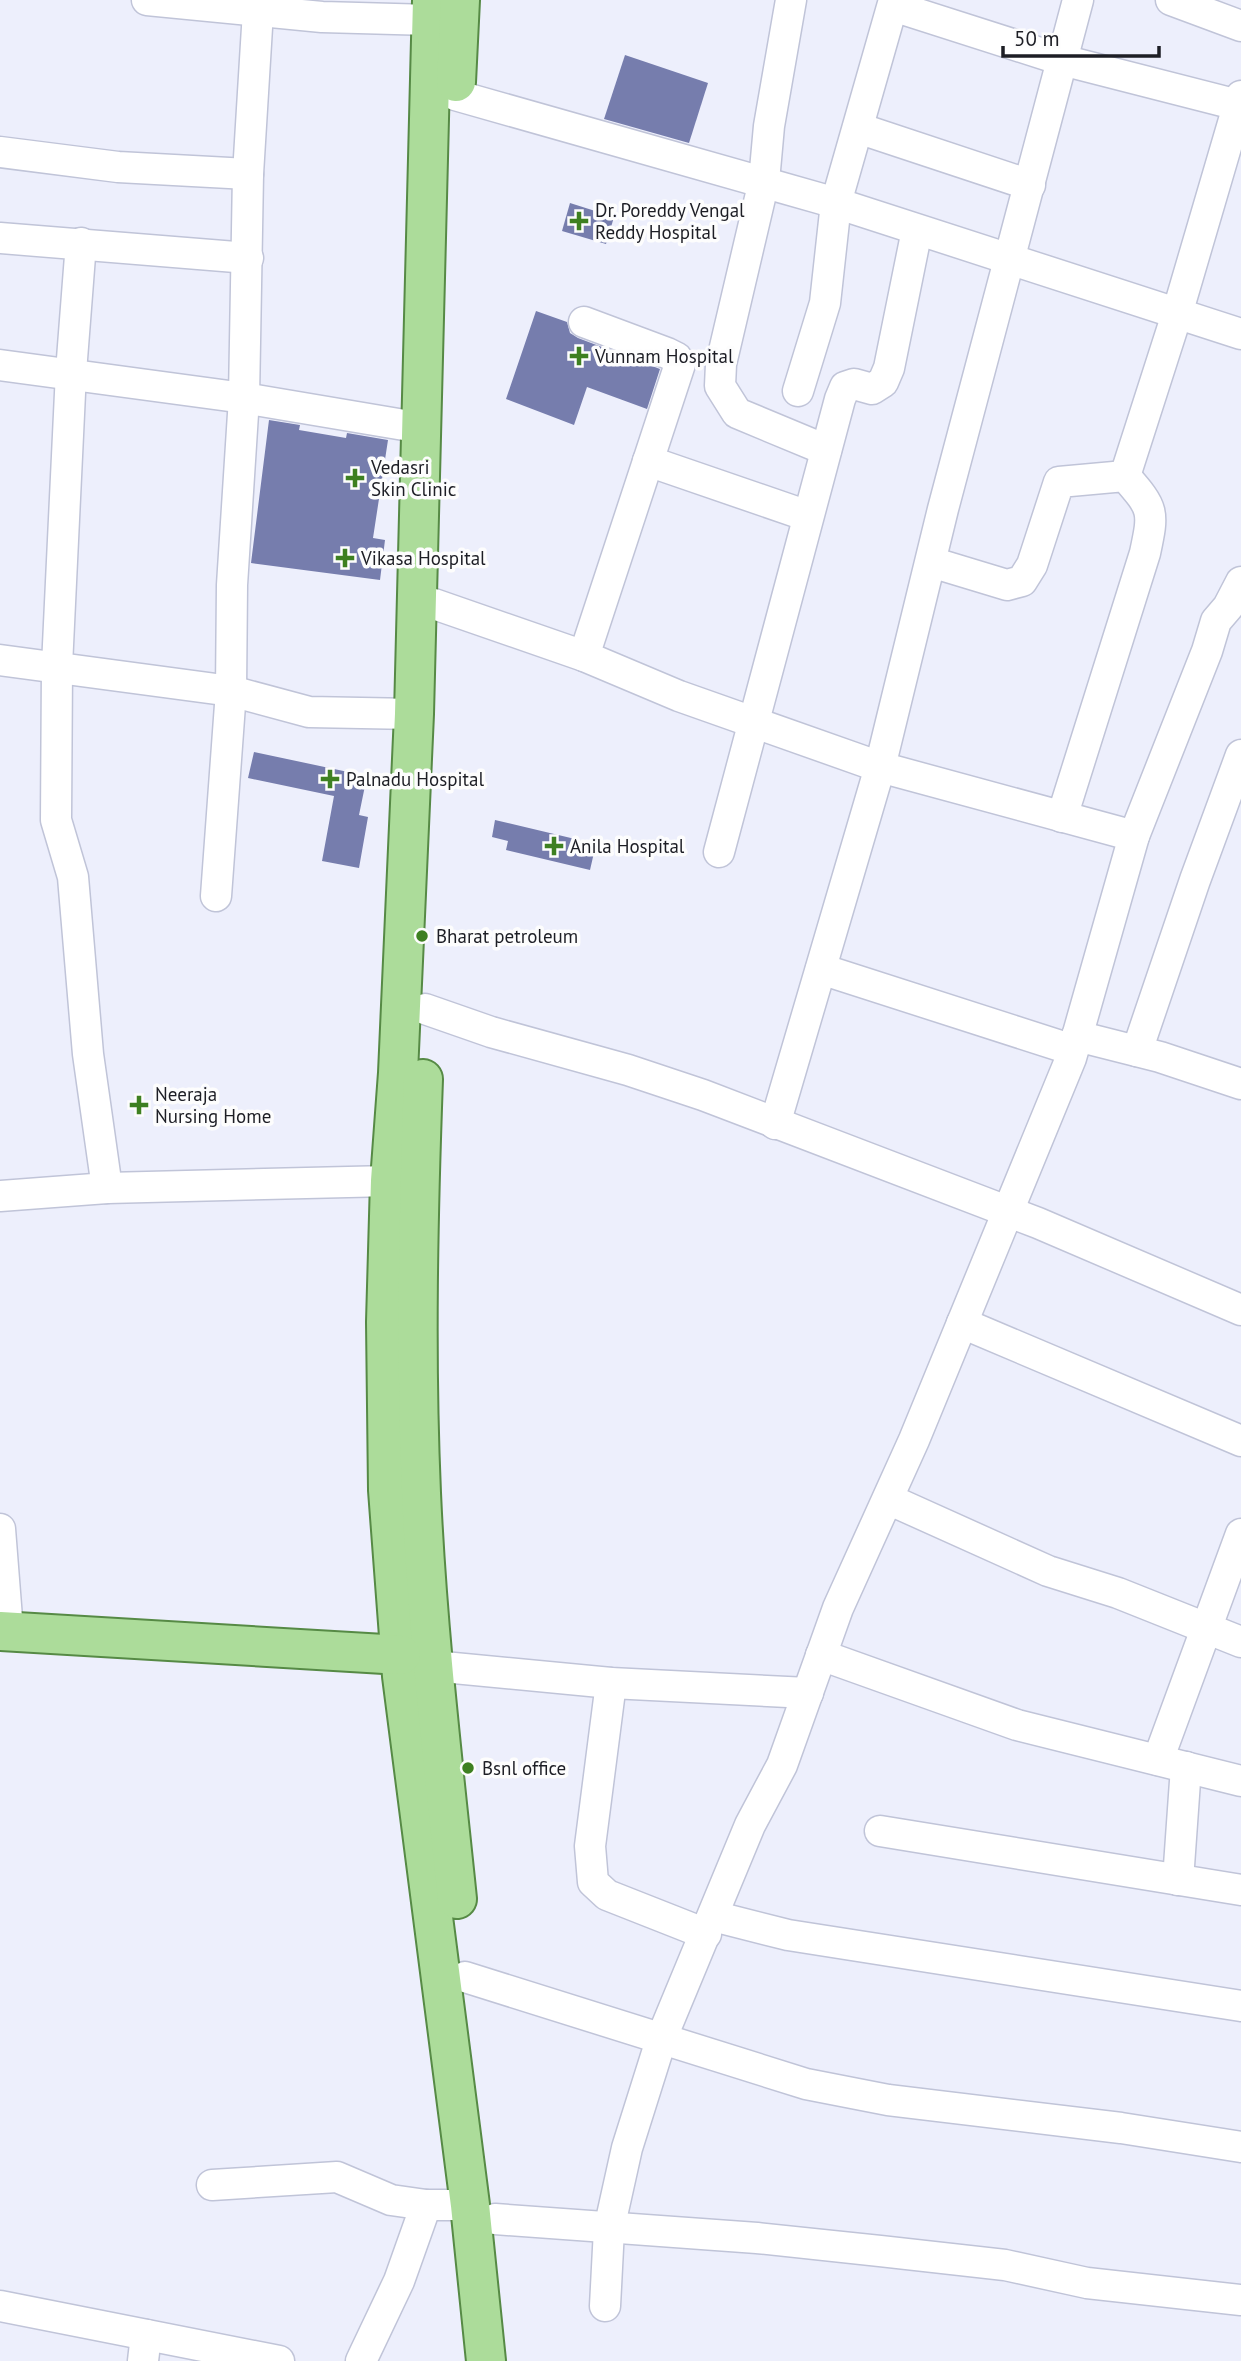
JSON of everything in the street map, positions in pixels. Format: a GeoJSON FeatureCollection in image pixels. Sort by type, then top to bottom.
{"type":"FeatureCollection","features":[{"type":"Feature","properties":{"kind":"main road"},"geometry":{"type":"LineString","coordinates":[[441,7],[455,95],[434,604],[417,1295],[423,1669],[482,2212],[511,2361]]}},
{"type":"Feature","properties":{"kind":"main road"},"geometry":{"type":"LineString","coordinates":[[441,7],[422,428],[414,714],[390,1181],[386,1322],[388,1490],[423,1669],[465,1977],[482,2212],[486,2361]]}},
{"type":"Feature","properties":{"kind":"main road"},"geometry":{"type":"LineString","coordinates":[[4,1631],[423,1669]]}},
{"type":"Feature","properties":{"kind":"street"},"geometry":{"type":"LineString","coordinates":[[147,0],[322,17],[441,7]]}},
{"type":"Feature","properties":{"kind":"street"},"geometry":{"type":"LineString","coordinates":[[791,0],[769,126],[764,181],[721,365],[720,386],[737,413],[826,450]]}},
{"type":"Feature","properties":{"kind":"street"},"geometry":{"type":"LineString","coordinates":[[775,1124],[880,767],[930,562],[1078,0]]}},
{"type":"Feature","properties":{"kind":"street"},"geometry":{"type":"LineString","coordinates":[[1171,0],[1241,26]]}},
{"type":"Feature","properties":{"kind":"street"},"geometry":{"type":"LineString","coordinates":[[798,391],[825,303],[836,203],[893,3],[1062,60],[1240,100],[1177,314],[1125,477]]}},
{"type":"Feature","properties":{"kind":"street"},"geometry":{"type":"LineString","coordinates":[[216,896],[231,691],[232,586],[244,398],[248,174],[258,11]]}},
{"type":"Feature","properties":{"kind":"street"},"geometry":{"type":"LineString","coordinates":[[455,95],[764,181],[1241,334]]}},
{"type":"Feature","properties":{"kind":"street"},"geometry":{"type":"LineString","coordinates":[[858,128],[1030,185]]}},
{"type":"Feature","properties":{"kind":"street"},"geometry":{"type":"LineString","coordinates":[[0,152],[118,167],[248,174]]}},
{"type":"Feature","properties":{"kind":"street"},"geometry":{"type":"LineString","coordinates":[[719,852],[752,722],[845,387],[854,384],[872,388],[883,382],[889,368],[917,230]]}},
{"type":"Feature","properties":{"kind":"street"},"geometry":{"type":"LineString","coordinates":[[0,238],[248,258]]}},
{"type":"Feature","properties":{"kind":"street"},"geometry":{"type":"LineString","coordinates":[[81,243],[71,372],[57,666],[56,820],[73,877],[88,1054],[107,1188]]}},
{"type":"Feature","properties":{"kind":"street"},"geometry":{"type":"LineString","coordinates":[[584,322],[677,358],[680,364],[584,656]]}},
{"type":"Feature","properties":{"kind":"street"},"geometry":{"type":"LineString","coordinates":[[0,365],[71,372],[422,428]]}},
{"type":"Feature","properties":{"kind":"street"},"geometry":{"type":"LineString","coordinates":[[648,461],[808,516]]}},
{"type":"Feature","properties":{"kind":"street"},"geometry":{"type":"LineString","coordinates":[[930,562],[1007,585],[1023,580],[1032,565],[1059,482],[1125,477]]}},
{"type":"Feature","properties":{"kind":"street"},"geometry":{"type":"LineString","coordinates":[[1062,817],[1145,553],[1153,519],[1146,500],[1125,477]]}},
{"type":"Feature","properties":{"kind":"street"},"geometry":{"type":"LineString","coordinates":[[606,2306],[609,2229],[626,2148],[662,2037],[750,1825],[782,1766],[838,1608],[888,1499],[1009,1212],[1075,1043],[1134,836],[1207,651],[1216,621],[1228,607],[1241,582]]}},
{"type":"Feature","properties":{"kind":"street"},"geometry":{"type":"LineString","coordinates":[[434,604],[584,656],[679,696],[880,767],[1134,836]]}},
{"type":"Feature","properties":{"kind":"street"},"geometry":{"type":"LineString","coordinates":[[0,660],[231,691],[309,712],[414,714]]}},
{"type":"Feature","properties":{"kind":"street"},"geometry":{"type":"LineString","coordinates":[[1138,1051],[1195,880],[1241,755]]}},
{"type":"Feature","properties":{"kind":"street"},"geometry":{"type":"LineString","coordinates":[[821,969],[1075,1043],[1138,1051],[1241,1084]]}},
{"type":"Feature","properties":{"kind":"street"},"geometry":{"type":"LineString","coordinates":[[425,1009],[491,1032],[628,1070],[703,1095],[1009,1212],[1241,1310]]}},
{"type":"Feature","properties":{"kind":"street"},"geometry":{"type":"LineString","coordinates":[[0,1196],[107,1188],[390,1181]]}},
{"type":"Feature","properties":{"kind":"street"},"geometry":{"type":"LineString","coordinates":[[962,1323],[1241,1441]]}},
{"type":"Feature","properties":{"kind":"street"},"geometry":{"type":"LineString","coordinates":[[888,1499],[1048,1571],[1118,1593],[1241,1642]]}},
{"type":"Feature","properties":{"kind":"street"},"geometry":{"type":"LineString","coordinates":[[0,1529],[4,1631]]}},
{"type":"Feature","properties":{"kind":"street"},"geometry":{"type":"LineString","coordinates":[[1178,1880],[1172,1764],[1209,1629],[1241,1534]]}},
{"type":"Feature","properties":{"kind":"street"},"geometry":{"type":"LineString","coordinates":[[821,1655],[1017,1725],[1241,1781]]}},
{"type":"Feature","properties":{"kind":"street"},"geometry":{"type":"LineString","coordinates":[[423,1669],[611,1683],[808,1693]]}},
{"type":"Feature","properties":{"kind":"street"},"geometry":{"type":"LineString","coordinates":[[611,1683],[590,1846],[593,1882],[607,1895],[709,1925],[1241,2006]]}},
{"type":"Feature","properties":{"kind":"street"},"geometry":{"type":"LineString","coordinates":[[880,1831],[1241,1890]]}},
{"type":"Feature","properties":{"kind":"street"},"geometry":{"type":"LineString","coordinates":[[465,1977],[806,2084],[861,2095],[1241,2147]]}},
{"type":"Feature","properties":{"kind":"street"},"geometry":{"type":"LineString","coordinates":[[212,2185],[337,2177],[391,2200],[426,2205],[609,2229],[757,2238],[1005,2265],[1087,2283],[1241,2300]]}},
{"type":"Feature","properties":{"kind":"street"},"geometry":{"type":"LineString","coordinates":[[361,2361],[399,2281],[426,2205]]}},
{"type":"Feature","properties":{"kind":"street"},"geometry":{"type":"LineString","coordinates":[[0,2306],[144,2348],[278,2361]]}},
{"type":"Feature","properties":{"kind":"building"},"geometry":{"type":"Polygon","coordinates":[[[625,55],[708,83],[689,143],[604,119],[625,55]]]}},
{"type":"Feature","properties":{"kind":"building"},"geometry":{"type":"Polygon","coordinates":[[[570,203],[614,217],[606,244],[562,231],[570,203]]]}},
{"type":"Feature","properties":{"kind":"building"},"geometry":{"type":"Polygon","coordinates":[[[536,311],[567,322],[570,333],[578,338],[660,369],[647,409],[587,387],[574,425],[506,399],[536,311]]]}},
{"type":"Feature","properties":{"kind":"building"},"geometry":{"type":"Polygon","coordinates":[[[269,420],[300,425],[299,430],[346,438],[347,433],[388,440],[373,538],[385,540],[380,580],[251,563],[269,420]]]}},
{"type":"Feature","properties":{"kind":"building"},"geometry":{"type":"Polygon","coordinates":[[[254,752],[367,776],[359,815],[368,817],[359,868],[322,861],[334,796],[248,778],[254,752]]]}},
{"type":"Feature","properties":{"kind":"building"},"geometry":{"type":"Polygon","coordinates":[[[495,820],[596,844],[590,870],[506,850],[508,841],[492,837],[495,820]]]}},
{"type":"Feature","properties":{"kind":"place","name":"Dr. Poreddy Vengal Reddy Hospital"},"geometry":{"type":"Point","coordinates":[579,221]}},
{"type":"Feature","properties":{"kind":"place","name":"Vunnam Hospital"},"geometry":{"type":"Point","coordinates":[579,356]}},
{"type":"Feature","properties":{"kind":"place","name":"Vedasri Skin Clinic"},"geometry":{"type":"Point","coordinates":[355,478]}},
{"type":"Feature","properties":{"kind":"place","name":"Vikasa Hospital"},"geometry":{"type":"Point","coordinates":[345,558]}},
{"type":"Feature","properties":{"kind":"place","name":"Palnadu Hospital"},"geometry":{"type":"Point","coordinates":[330,779]}},
{"type":"Feature","properties":{"kind":"place","name":"Anila Hospital"},"geometry":{"type":"Point","coordinates":[554,846]}},
{"type":"Feature","properties":{"kind":"place","name":"Bharat petroleum"},"geometry":{"type":"Point","coordinates":[422,936]}},
{"type":"Feature","properties":{"kind":"place","name":"Neeraja Nursing Home"},"geometry":{"type":"Point","coordinates":[139,1105]}},
{"type":"Feature","properties":{"kind":"place","name":"Bsnl office"},"geometry":{"type":"Point","coordinates":[468,1768]}}]}
